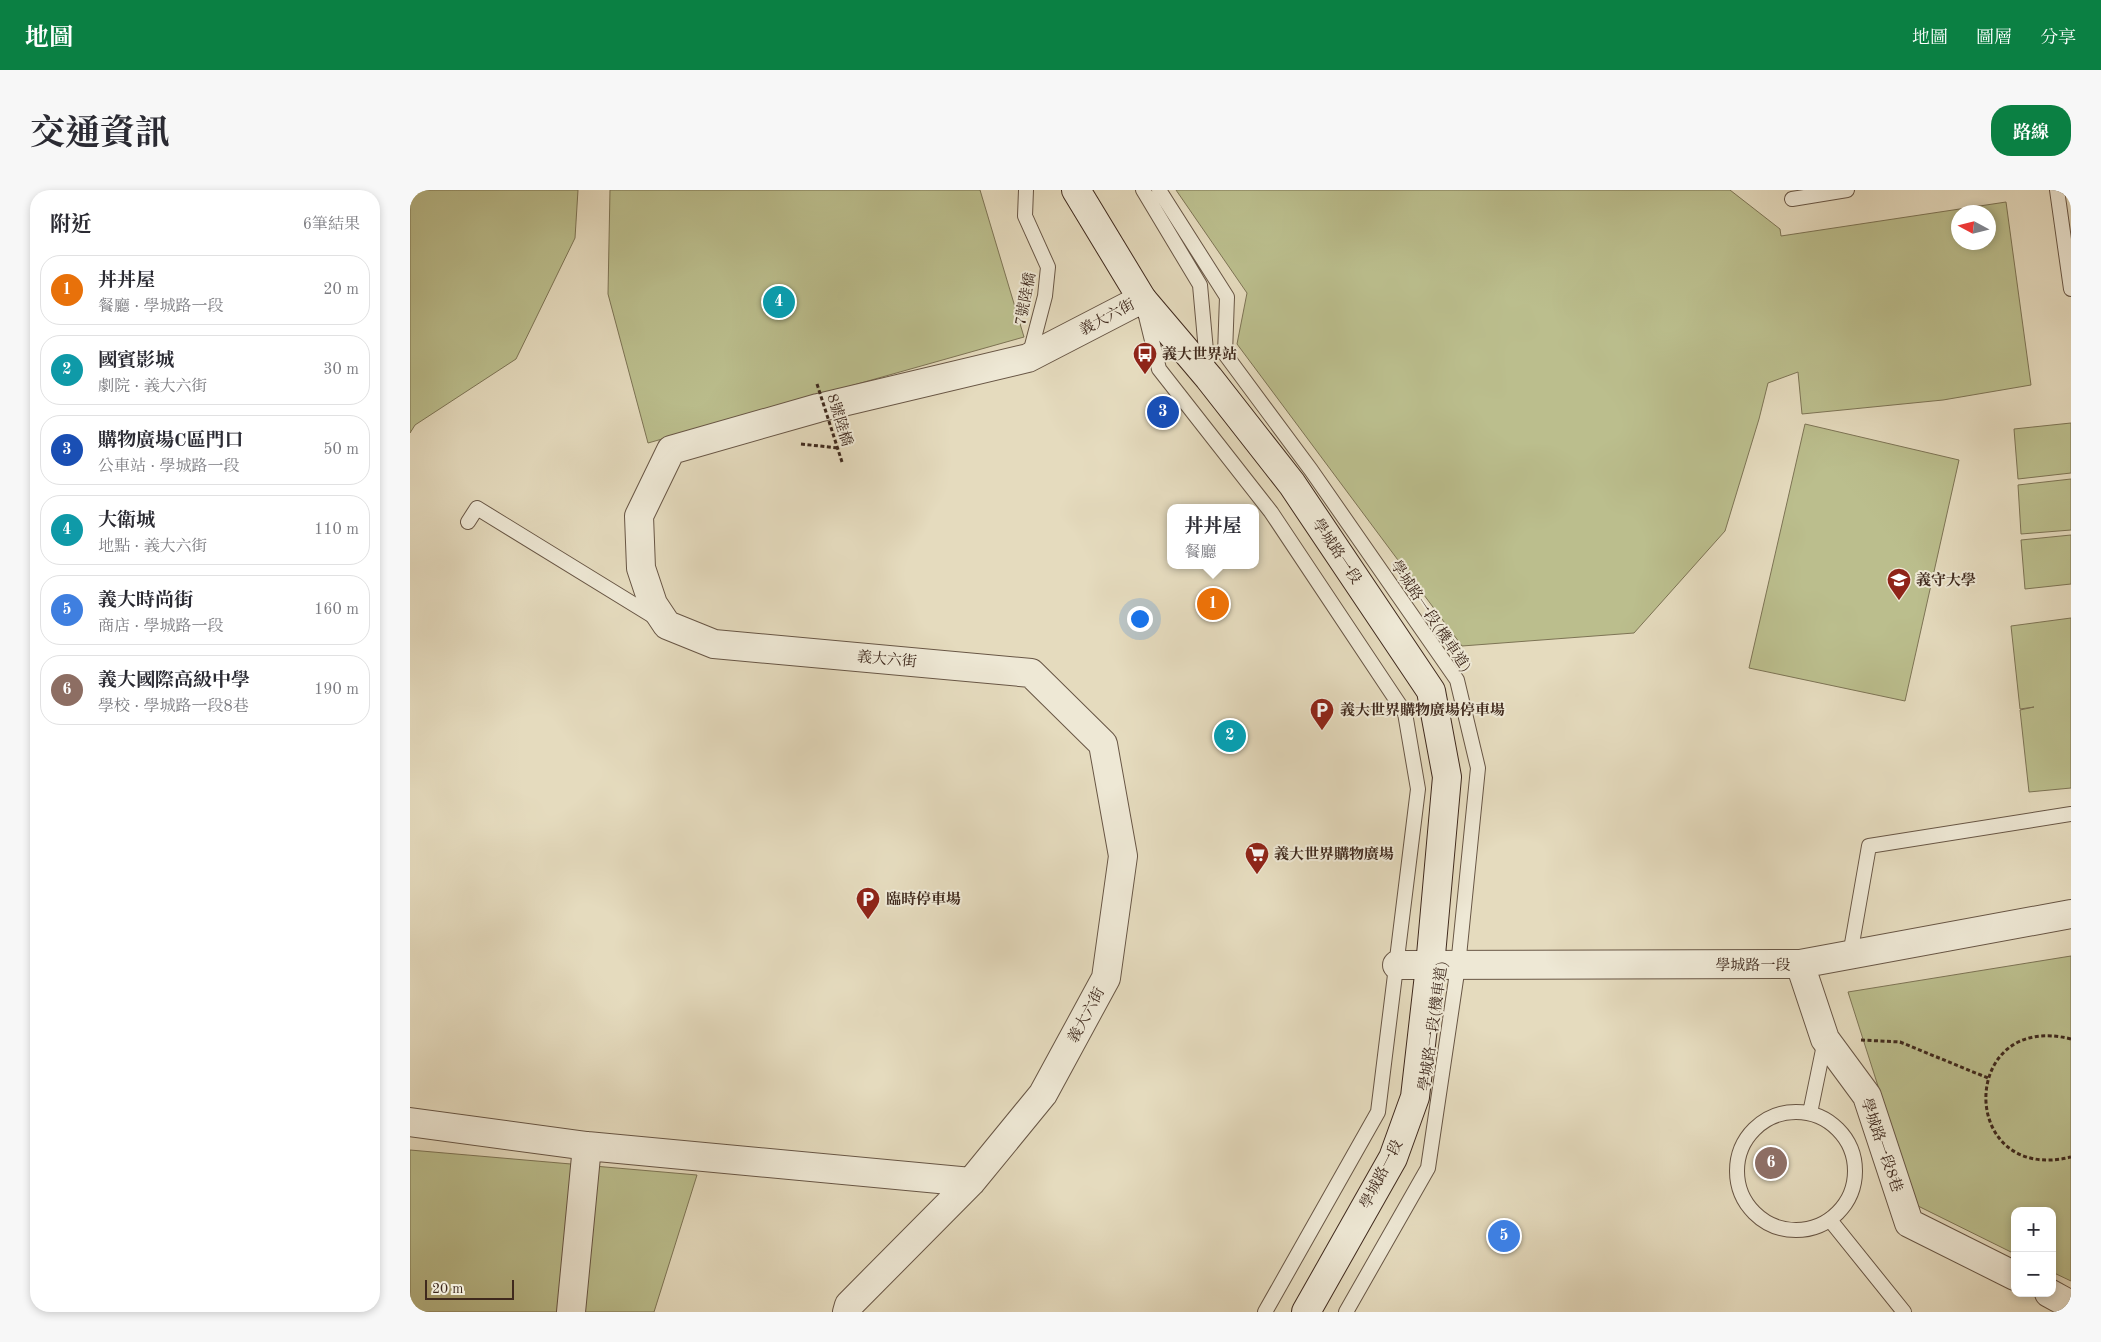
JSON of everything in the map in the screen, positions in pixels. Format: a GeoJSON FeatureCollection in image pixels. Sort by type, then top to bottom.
{"type":"FeatureCollection","features":[{"type":"Feature","properties":{"kind":"street","name":"學城路一段"},"geometry":{"type":"LineString","coordinates":[[1076,190],[1142,299],[1209,378],[1292,484],[1431,691],[1447,777],[1430,966],[1414,1097],[1393,1158],[1306,1312]]}},
{"type":"Feature","properties":{"kind":"street","name":"義大六街"},"geometry":{"type":"LineString","coordinates":[[847,1312],[849,1305],[971,1182],[1043,1094],[1106,978],[1123,856],[1103,744],[1031,673],[714,644],[667,625],[653,604],[641,568],[639,516],[671,450],[818,408],[1028,358],[1142,299]]}},
{"type":"Feature","properties":{"kind":"street","name":"學城路一段"},"geometry":{"type":"LineString","coordinates":[[1397,965],[1800,964],[2071,914]]}},
{"type":"Feature","properties":{"kind":"street","name":"學城路一段8巷"},"geometry":{"type":"LineString","coordinates":[[1800,964],[1825,1039],[1867,1096],[1909,1223],[2011,1274]]}},
{"type":"Feature","properties":{"kind":"street"},"geometry":{"type":"LineString","coordinates":[[410,1122],[587,1146],[971,1182]]}},
{"type":"Feature","properties":{"kind":"street"},"geometry":{"type":"LineString","coordinates":[[571,1312],[587,1146]]}},
{"type":"Feature","properties":{"kind":"street"},"geometry":{"type":"LineString","coordinates":[[2056,1297],[2071,1305]]}},
{"type":"Feature","properties":{"kind":"lane","name":"7號陸橋"},"geometry":{"type":"LineString","coordinates":[[1026,190],[1026,216],[1048,267],[1045,296],[1028,358]]}},
{"type":"Feature","properties":{"kind":"lane"},"geometry":{"type":"LineString","coordinates":[[1143,190],[1200,285],[1209,378]]}},
{"type":"Feature","properties":{"kind":"lane","name":"學城路一段(機車道)"},"geometry":{"type":"LineString","coordinates":[[1159,190],[1227,297],[1225,354],[1311,470],[1457,680],[1478,768],[1458,966],[1428,1168],[1346,1312]]}},
{"type":"Feature","properties":{"kind":"lane"},"geometry":{"type":"LineString","coordinates":[[1792,199],[1847,190]]}},
{"type":"Feature","properties":{"kind":"lane"},"geometry":{"type":"LineString","coordinates":[[2057,190],[2071,289]]}},
{"type":"Feature","properties":{"kind":"lane"},"geometry":{"type":"LineString","coordinates":[[1142,299],[1159,369],[1271,512],[1405,714],[1418,789],[1378,1112],[1265,1312]]}},
{"type":"Feature","properties":{"kind":"lane"},"geometry":{"type":"LineString","coordinates":[[468,522],[477,508],[667,625]]}},
{"type":"Feature","properties":{"kind":"lane"},"geometry":{"type":"LineString","coordinates":[[1850,955],[1869,846],[2071,814]]}},
{"type":"Feature","properties":{"kind":"lane"},"geometry":{"type":"LineString","coordinates":[[1810,1113],[1825,1039]]}},
{"type":"Feature","properties":{"kind":"lane"},"geometry":{"type":"LineString","coordinates":[[1790,1112],[1810,1113],[1828,1121],[1842,1134],[1851,1151],[1855,1170],[1852,1189],[1844,1206],[1830,1220],[1813,1228],[1794,1231],[1775,1228],[1758,1218],[1744,1203],[1737,1184],[1736,1164],[1743,1144],[1755,1128],[1771,1117],[1790,1112]]}},
{"type":"Feature","properties":{"kind":"lane"},"geometry":{"type":"LineString","coordinates":[[1830,1220],[1904,1312]]}},
{"type":"Feature","properties":{"kind":"path","name":"8號陸橋"},"geometry":{"type":"LineString","coordinates":[[817,384],[842,462]]}},
{"type":"Feature","properties":{"kind":"path"},"geometry":{"type":"LineString","coordinates":[[2071,1039],[2054,1034],[2033,1036],[2014,1044],[1998,1059],[1988,1078],[1985,1098],[1988,1118],[1998,1136],[2012,1150],[2030,1159],[2044,1160],[2071,1157]]}},
{"type":"Feature","properties":{"kind":"path"},"geometry":{"type":"LineString","coordinates":[[1825,1039],[1900,1042],[1988,1078]]}},
{"type":"Feature","properties":{"kind":"green space"},"geometry":{"type":"Polygon","coordinates":[[[410,190],[578,190],[575,238],[516,359],[415,425],[410,433],[410,190]]]}},
{"type":"Feature","properties":{"kind":"green space"},"geometry":{"type":"Polygon","coordinates":[[[610,190],[980,190],[1024,337],[648,443],[608,294],[610,190]]]}},
{"type":"Feature","properties":{"kind":"green space"},"geometry":{"type":"Polygon","coordinates":[[[1176,190],[1730,190],[1780,229],[1781,236],[1951,210],[1951,250],[1996,250],[1996,205],[1986,205],[2006,202],[2031,385],[1943,400],[1802,414],[1798,372],[1768,383],[1725,531],[1634,633],[1462,646],[1237,344],[1247,293],[1176,190]]]}},
{"type":"Feature","properties":{"kind":"green space"},"geometry":{"type":"Polygon","coordinates":[[[2071,423],[2071,473],[2018,479],[2014,429],[2071,423]]]}},
{"type":"Feature","properties":{"kind":"green space"},"geometry":{"type":"Polygon","coordinates":[[[1805,424],[1959,460],[1905,701],[1749,668],[1805,424]]]}},
{"type":"Feature","properties":{"kind":"green space"},"geometry":{"type":"Polygon","coordinates":[[[2071,479],[2071,530],[2021,534],[2018,485],[2071,479]]]}},
{"type":"Feature","properties":{"kind":"green space"},"geometry":{"type":"Polygon","coordinates":[[[2071,535],[2071,584],[2025,589],[2021,540],[2071,535]]]}},
{"type":"Feature","properties":{"kind":"green space"},"geometry":{"type":"Polygon","coordinates":[[[2071,618],[2071,788],[2029,792],[2020,710],[2034,707],[2020,709],[2011,626],[2071,618]]]}},
{"type":"Feature","properties":{"kind":"green space"},"geometry":{"type":"Polygon","coordinates":[[[2071,956],[2071,1281],[2056,1274],[2056,1207],[2011,1207],[2011,1252],[1916,1205],[1848,992],[2071,956]]]}},
{"type":"Feature","properties":{"kind":"green space"},"geometry":{"type":"Polygon","coordinates":[[[410,1150],[697,1175],[654,1312],[410,1312],[410,1150]]]}},
{"type":"Feature","properties":{"kind":"place","name":"大衛城"},"geometry":{"type":"Point","coordinates":[779,302]}},
{"type":"Feature","properties":{"kind":"place","name":"義大世界站"},"geometry":{"type":"Point","coordinates":[1145,375]}},
{"type":"Feature","properties":{"kind":"place","name":"購物廣場C區門口"},"geometry":{"type":"Point","coordinates":[1163,412]}},
{"type":"Feature","properties":{"kind":"place","name":"義守大學"},"geometry":{"type":"Point","coordinates":[1899,601]}},
{"type":"Feature","properties":{"kind":"place","name":"丼丼屋"},"geometry":{"type":"Point","coordinates":[1213,604]}},
{"type":"Feature","properties":{"kind":"place","name":"義大世界購物廣場停車場"},"geometry":{"type":"Point","coordinates":[1322,731]}},
{"type":"Feature","properties":{"kind":"place","name":"國賓影城"},"geometry":{"type":"Point","coordinates":[1230,736]}},
{"type":"Feature","properties":{"kind":"place","name":"義大世界購物廣場"},"geometry":{"type":"Point","coordinates":[1257,875]}},
{"type":"Feature","properties":{"kind":"place","name":"臨時停車場"},"geometry":{"type":"Point","coordinates":[868,920]}},
{"type":"Feature","properties":{"kind":"place","name":"義大國際高級中學"},"geometry":{"type":"Point","coordinates":[1771,1163]}},
{"type":"Feature","properties":{"kind":"place","name":"義大時尚街"},"geometry":{"type":"Point","coordinates":[1504,1236]}}]}
